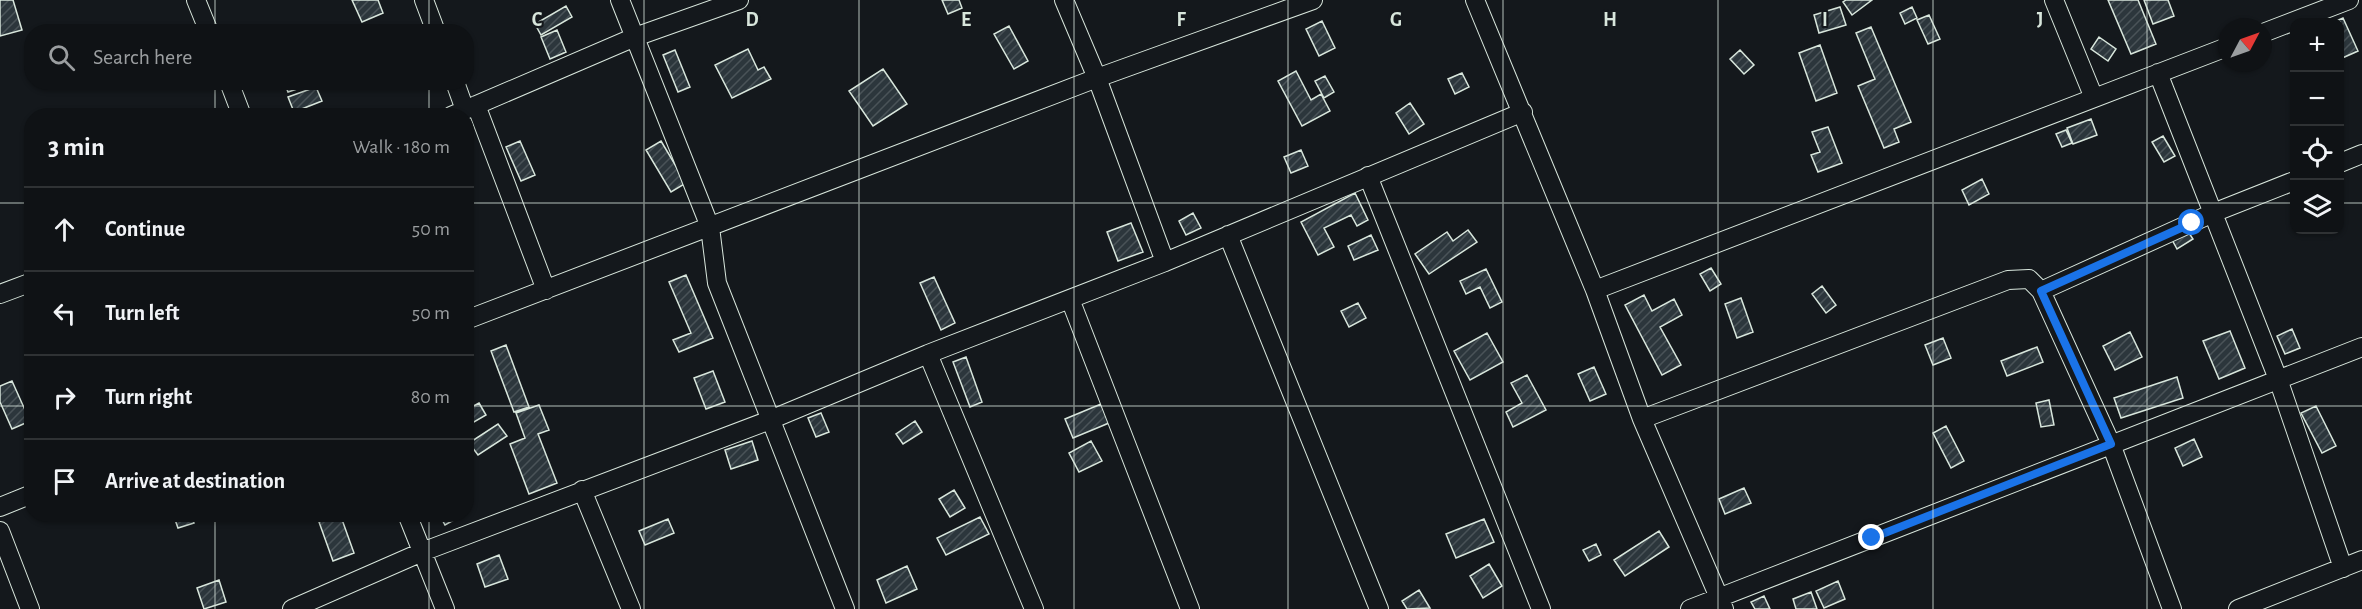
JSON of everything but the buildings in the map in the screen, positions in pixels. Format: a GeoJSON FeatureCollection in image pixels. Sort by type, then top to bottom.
{"type":"FeatureCollection","features":[{"type":"Feature","properties":{"kind":"street"},"geometry":{"type":"LineString","coordinates":[[196,0],[206,24]]}},
{"type":"Feature","properties":{"kind":"street"},"geometry":{"type":"LineString","coordinates":[[424,0],[433,24]]}},
{"type":"Feature","properties":{"kind":"street"},"geometry":{"type":"LineString","coordinates":[[620,0],[710,227],[717,283],[845,609]]}},
{"type":"Feature","properties":{"kind":"street"},"geometry":{"type":"LineString","coordinates":[[469,108],[635,38],[739,0]]}},
{"type":"Feature","properties":{"kind":"street"},"geometry":{"type":"LineString","coordinates":[[1064,0],[1097,78],[1165,262]]}},
{"type":"Feature","properties":{"kind":"street"},"geometry":{"type":"LineString","coordinates":[[474,317],[1097,78],[1312,0]]}},
{"type":"Feature","properties":{"kind":"street"},"geometry":{"type":"LineString","coordinates":[[1475,0],[1595,290],[1642,419],[1722,603]]}},
{"type":"Feature","properties":{"kind":"street"},"geometry":{"type":"LineString","coordinates":[[2054,0],[2094,98]]}},
{"type":"Feature","properties":{"kind":"street"},"geometry":{"type":"LineString","coordinates":[[2272,30],[2349,0]]}},
{"type":"Feature","properties":{"kind":"street"},"geometry":{"type":"LineString","coordinates":[[1595,290],[2218,50]]}},
{"type":"Feature","properties":{"kind":"street"},"geometry":{"type":"LineString","coordinates":[[2158,73],[2278,379],[2343,568]]}},
{"type":"Feature","properties":{"kind":"street"},"geometry":{"type":"LineString","coordinates":[[232,90],[239,108]]}},
{"type":"Feature","properties":{"kind":"street"},"geometry":{"type":"LineString","coordinates":[[458,90],[463,108]]}},
{"type":"Feature","properties":{"kind":"street"},"geometry":{"type":"LineString","coordinates":[[292,609],[422,552],[770,420],[928,354],[1165,262],[1523,112]]}},
{"type":"Feature","properties":{"kind":"street"},"geometry":{"type":"LineString","coordinates":[[474,132],[546,290]]}},
{"type":"Feature","properties":{"kind":"street"},"geometry":{"type":"LineString","coordinates":[[2344,161],[2362,154]]}},
{"type":"Feature","properties":{"kind":"street"},"geometry":{"type":"LineString","coordinates":[[1368,176],[1541,609]]}},
{"type":"Feature","properties":{"kind":"street"},"geometry":{"type":"LineString","coordinates":[[2041,291],[2213,213],[2290,183]]}},
{"type":"Feature","properties":{"kind":"street"},"geometry":{"type":"LineString","coordinates":[[1228,235],[1379,609]]}},
{"type":"Feature","properties":{"kind":"street"},"geometry":{"type":"LineString","coordinates":[[1642,419],[2008,280],[2029,279],[2041,291],[2111,444],[2172,609]]}},
{"type":"Feature","properties":{"kind":"street"},"geometry":{"type":"LineString","coordinates":[[0,294],[24,285]]}},
{"type":"Feature","properties":{"kind":"street"},"geometry":{"type":"LineString","coordinates":[[1070,299],[1190,609]]}},
{"type":"Feature","properties":{"kind":"street"},"geometry":{"type":"LineString","coordinates":[[1690,609],[1722,603],[2111,444],[2362,347]]}},
{"type":"Feature","properties":{"kind":"street"},"geometry":{"type":"LineString","coordinates":[[928,354],[1034,609]]}},
{"type":"Feature","properties":{"kind":"street"},"geometry":{"type":"LineString","coordinates":[[582,490],[631,609]]}},
{"type":"Feature","properties":{"kind":"street"},"geometry":{"type":"LineString","coordinates":[[0,507],[24,497]]}},
{"type":"Feature","properties":{"kind":"street"},"geometry":{"type":"LineString","coordinates":[[410,522],[445,609]]}},
{"type":"Feature","properties":{"kind":"street"},"geometry":{"type":"LineString","coordinates":[[0,531],[30,609]]}},
{"type":"Feature","properties":{"kind":"street"},"geometry":{"type":"LineString","coordinates":[[2238,609],[2362,560]]}},
{"type":"Feature","properties":{"kind":"route"},"geometry":{"type":"LineString","coordinates":[[1872,538],[2111,444],[2041,291],[2192,223]]}}]}
